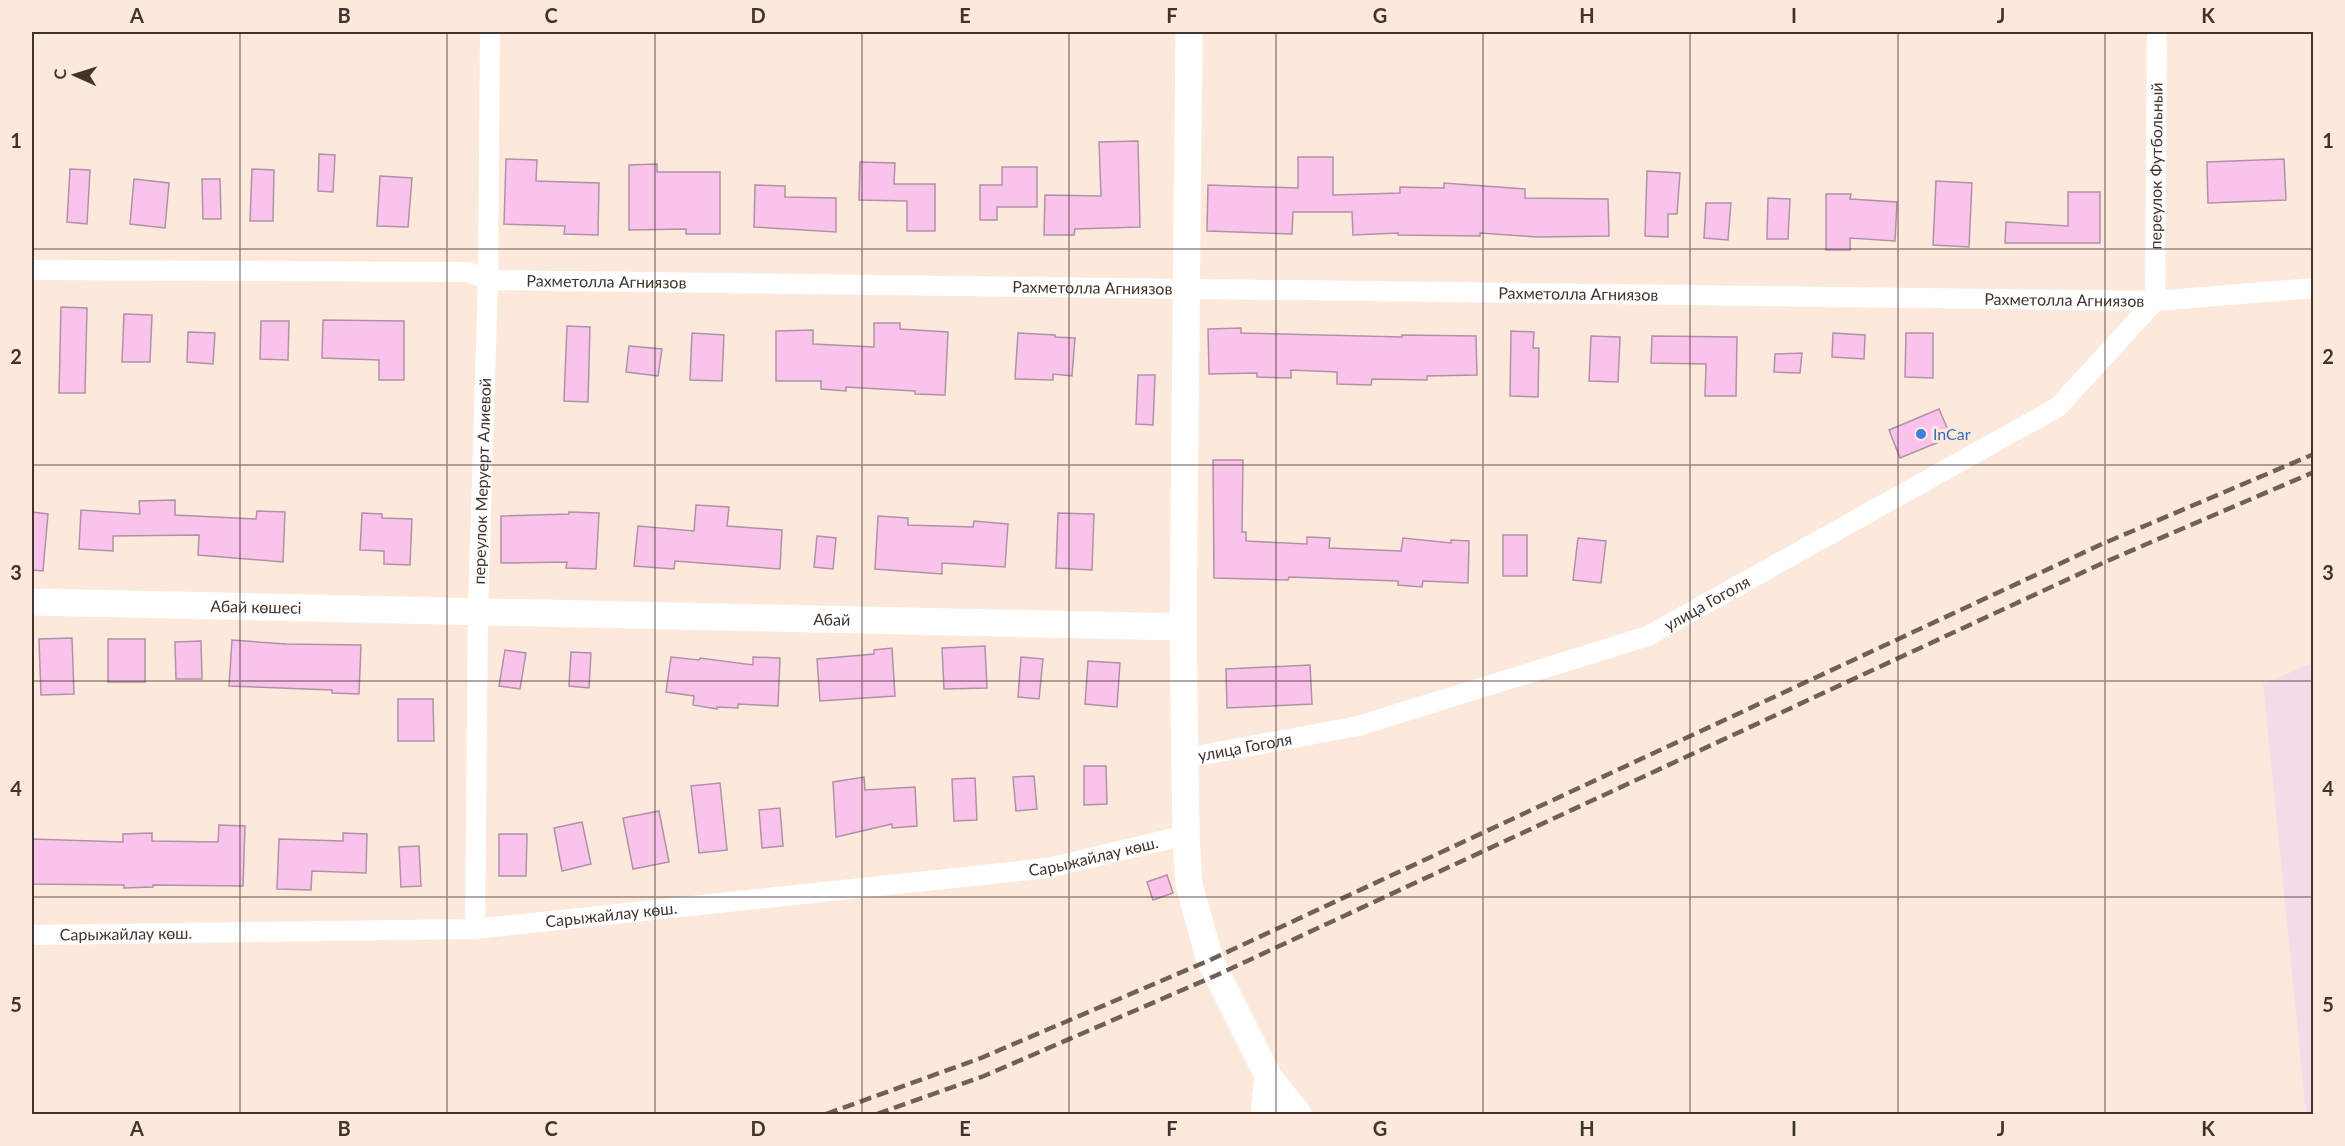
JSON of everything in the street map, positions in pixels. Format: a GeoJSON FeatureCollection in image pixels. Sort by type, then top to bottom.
{"type":"FeatureCollection","features":[{"type":"Feature","properties":{"kind":"main road"},"geometry":{"type":"LineString","coordinates":[[1189,32],[1183,627],[1186,835],[1189,885],[1210,960],[1268,1076],[1298,1114]]}},
{"type":"Feature","properties":{"kind":"main road","name":"Абай көшесі"},"geometry":{"type":"LineString","coordinates":[[32,602],[478,612]]}},
{"type":"Feature","properties":{"kind":"main road","name":"Абай"},"geometry":{"type":"LineString","coordinates":[[478,612],[1183,627]]}},
{"type":"Feature","properties":{"kind":"main road"},"geometry":{"type":"LineString","coordinates":[[1264,1114],[1268,1076]]}},
{"type":"Feature","properties":{"kind":"street","name":"переулок Меруерт Алиевой"},"geometry":{"type":"LineString","coordinates":[[475,929],[478,612],[488,280],[490,32]]}},
{"type":"Feature","properties":{"kind":"street","name":"переулок Футбольный"},"geometry":{"type":"LineString","coordinates":[[2155,301],[2157,32]]}},
{"type":"Feature","properties":{"kind":"street","name":"Рахметолла Агниязов"},"geometry":{"type":"LineString","coordinates":[[32,270],[468,272],[488,280],[1188,287],[2155,301],[2313,288]]}},
{"type":"Feature","properties":{"kind":"street","name":"улица Гоголя"},"geometry":{"type":"LineString","coordinates":[[1186,758],[1359,726],[1648,636],[2058,407],[2155,301]]}},
{"type":"Feature","properties":{"kind":"street","name":"Сарыжайлау көш."},"geometry":{"type":"LineString","coordinates":[[32,935],[475,929],[1048,868],[1186,835]]}},
{"type":"Feature","properties":{"kind":"shaded area"},"geometry":{"type":"Polygon","coordinates":[[[2313,663],[2314,1114],[2306,1114],[2263,684],[2313,663]]]}},
{"type":"Feature","properties":{"kind":"building"},"geometry":{"type":"Polygon","coordinates":[[[1138,141],[1140,227],[1075,229],[1074,235],[1044,235],[1045,195],[1101,196],[1099,142],[1138,141]]]}},
{"type":"Feature","properties":{"kind":"building"},"geometry":{"type":"Polygon","coordinates":[[[319,154],[335,155],[333,192],[318,191],[319,154]]]}},
{"type":"Feature","properties":{"kind":"building"},"geometry":{"type":"Polygon","coordinates":[[[1298,157],[1333,157],[1333,195],[1400,193],[1400,187],[1444,188],[1444,183],[1525,189],[1525,198],[1608,199],[1609,236],[1537,237],[1480,233],[1480,236],[1398,235],[1398,233],[1353,235],[1352,212],[1293,212],[1292,234],[1207,231],[1208,185],[1298,188],[1298,157]]]}},
{"type":"Feature","properties":{"kind":"building"},"geometry":{"type":"Polygon","coordinates":[[[506,159],[537,160],[536,181],[599,183],[598,235],[564,234],[565,226],[504,224],[506,159]]]}},
{"type":"Feature","properties":{"kind":"building"},"geometry":{"type":"Polygon","coordinates":[[[2284,159],[2286,200],[2208,203],[2207,162],[2284,159]]]}},
{"type":"Feature","properties":{"kind":"building"},"geometry":{"type":"Polygon","coordinates":[[[860,162],[895,163],[894,184],[935,184],[935,231],[907,231],[907,201],[859,200],[860,162]]]}},
{"type":"Feature","properties":{"kind":"building"},"geometry":{"type":"Polygon","coordinates":[[[657,164],[657,172],[720,172],[720,234],[686,234],[686,229],[629,230],[629,165],[657,164]]]}},
{"type":"Feature","properties":{"kind":"building"},"geometry":{"type":"Polygon","coordinates":[[[1002,167],[1037,167],[1037,207],[997,207],[997,220],[980,220],[980,185],[1002,185],[1002,167]]]}},
{"type":"Feature","properties":{"kind":"building"},"geometry":{"type":"Polygon","coordinates":[[[70,169],[90,170],[87,224],[67,222],[70,169]]]}},
{"type":"Feature","properties":{"kind":"building"},"geometry":{"type":"Polygon","coordinates":[[[252,169],[274,170],[273,221],[250,221],[252,169]]]}},
{"type":"Feature","properties":{"kind":"building"},"geometry":{"type":"Polygon","coordinates":[[[1647,171],[1680,173],[1677,214],[1668,214],[1668,237],[1645,236],[1647,171]]]}},
{"type":"Feature","properties":{"kind":"building"},"geometry":{"type":"Polygon","coordinates":[[[380,176],[412,178],[408,227],[377,226],[380,176]]]}},
{"type":"Feature","properties":{"kind":"building"},"geometry":{"type":"Polygon","coordinates":[[[134,179],[169,183],[165,228],[130,224],[134,179]]]}},
{"type":"Feature","properties":{"kind":"building"},"geometry":{"type":"Polygon","coordinates":[[[202,179],[220,179],[221,219],[203,219],[202,179]]]}},
{"type":"Feature","properties":{"kind":"building"},"geometry":{"type":"Polygon","coordinates":[[[1936,181],[1972,183],[1969,247],[1933,245],[1936,181]]]}},
{"type":"Feature","properties":{"kind":"building"},"geometry":{"type":"Polygon","coordinates":[[[755,185],[785,186],[785,197],[836,198],[836,232],[754,227],[755,185]]]}},
{"type":"Feature","properties":{"kind":"building"},"geometry":{"type":"Polygon","coordinates":[[[2068,192],[2100,192],[2100,243],[2005,243],[2006,222],[2068,226],[2068,192]]]}},
{"type":"Feature","properties":{"kind":"building"},"geometry":{"type":"Polygon","coordinates":[[[1826,194],[1851,194],[1850,199],[1897,202],[1895,241],[1850,238],[1850,250],[1826,250],[1826,194]]]}},
{"type":"Feature","properties":{"kind":"building"},"geometry":{"type":"Polygon","coordinates":[[[1768,198],[1790,199],[1788,239],[1767,239],[1768,198]]]}},
{"type":"Feature","properties":{"kind":"building"},"geometry":{"type":"Polygon","coordinates":[[[1706,203],[1731,203],[1728,240],[1704,238],[1706,203]]]}},
{"type":"Feature","properties":{"kind":"building"},"geometry":{"type":"Polygon","coordinates":[[[61,307],[87,308],[85,393],[59,393],[61,307]]]}},
{"type":"Feature","properties":{"kind":"building"},"geometry":{"type":"Polygon","coordinates":[[[124,314],[152,315],[150,362],[122,362],[124,314]]]}},
{"type":"Feature","properties":{"kind":"building"},"geometry":{"type":"Polygon","coordinates":[[[323,320],[404,321],[404,380],[379,380],[379,360],[322,358],[323,320]]]}},
{"type":"Feature","properties":{"kind":"building"},"geometry":{"type":"Polygon","coordinates":[[[261,321],[289,321],[288,360],[260,359],[261,321]]]}},
{"type":"Feature","properties":{"kind":"building"},"geometry":{"type":"Polygon","coordinates":[[[874,323],[900,323],[900,329],[948,332],[945,395],[846,387],[846,391],[821,389],[821,381],[776,381],[776,331],[813,330],[813,344],[874,347],[874,323]]]}},
{"type":"Feature","properties":{"kind":"building"},"geometry":{"type":"Polygon","coordinates":[[[567,326],[590,327],[588,402],[564,401],[567,326]]]}},
{"type":"Feature","properties":{"kind":"building"},"geometry":{"type":"Polygon","coordinates":[[[1241,328],[1241,333],[1402,337],[1402,335],[1476,336],[1477,375],[1427,376],[1427,380],[1372,379],[1371,385],[1337,384],[1337,372],[1291,370],[1291,378],[1257,377],[1257,373],[1209,374],[1208,329],[1241,328]]]}},
{"type":"Feature","properties":{"kind":"building"},"geometry":{"type":"Polygon","coordinates":[[[1511,331],[1534,332],[1533,348],[1539,348],[1538,397],[1510,396],[1511,331]]]}},
{"type":"Feature","properties":{"kind":"building"},"geometry":{"type":"Polygon","coordinates":[[[188,332],[215,333],[213,364],[187,362],[188,332]]]}},
{"type":"Feature","properties":{"kind":"building"},"geometry":{"type":"Polygon","coordinates":[[[692,333],[724,335],[722,381],[690,380],[692,333]]]}},
{"type":"Feature","properties":{"kind":"building"},"geometry":{"type":"Polygon","coordinates":[[[1018,333],[1075,338],[1072,376],[1053,374],[1053,380],[1015,379],[1018,333]]]}},
{"type":"Feature","properties":{"kind":"building"},"geometry":{"type":"Polygon","coordinates":[[[1833,333],[1865,335],[1864,359],[1832,357],[1833,333]]]}},
{"type":"Feature","properties":{"kind":"building"},"geometry":{"type":"Polygon","coordinates":[[[1906,333],[1933,333],[1933,378],[1905,377],[1906,333]]]}},
{"type":"Feature","properties":{"kind":"building"},"geometry":{"type":"Polygon","coordinates":[[[1591,336],[1620,337],[1618,382],[1589,381],[1591,336]]]}},
{"type":"Feature","properties":{"kind":"building"},"geometry":{"type":"Polygon","coordinates":[[[1652,336],[1737,337],[1736,396],[1705,396],[1706,364],[1651,363],[1652,336]]]}},
{"type":"Feature","properties":{"kind":"building"},"geometry":{"type":"Polygon","coordinates":[[[629,346],[662,349],[658,376],[626,372],[629,346]]]}},
{"type":"Feature","properties":{"kind":"building"},"geometry":{"type":"Polygon","coordinates":[[[1802,353],[1800,373],[1774,372],[1775,354],[1802,353]]]}},
{"type":"Feature","properties":{"kind":"building"},"geometry":{"type":"Polygon","coordinates":[[[1138,375],[1155,375],[1153,425],[1136,424],[1138,375]]]}},
{"type":"Feature","properties":{"kind":"building"},"geometry":{"type":"Polygon","coordinates":[[[1939,409],[1951,437],[1900,458],[1889,430],[1939,409]]]}},
{"type":"Feature","properties":{"kind":"building"},"geometry":{"type":"Polygon","coordinates":[[[1213,460],[1243,460],[1242,532],[1246,532],[1246,541],[1307,544],[1307,537],[1330,538],[1329,548],[1401,551],[1403,538],[1451,543],[1451,540],[1469,541],[1468,583],[1423,581],[1422,587],[1398,585],[1398,581],[1289,577],[1288,580],[1214,578],[1213,460]]]}},
{"type":"Feature","properties":{"kind":"building"},"geometry":{"type":"Polygon","coordinates":[[[175,500],[175,515],[256,519],[257,511],[285,512],[283,562],[198,555],[199,535],[113,536],[113,551],[79,549],[81,510],[140,514],[139,501],[175,500]]]}},
{"type":"Feature","properties":{"kind":"building"},"geometry":{"type":"Polygon","coordinates":[[[696,505],[729,507],[727,526],[782,530],[780,569],[675,561],[674,569],[634,566],[638,526],[694,531],[696,505]]]}},
{"type":"Feature","properties":{"kind":"building"},"geometry":{"type":"Polygon","coordinates":[[[32,512],[48,514],[43,571],[32,570],[32,512]]]}},
{"type":"Feature","properties":{"kind":"building"},"geometry":{"type":"Polygon","coordinates":[[[569,512],[599,513],[596,569],[566,568],[567,562],[501,563],[501,516],[569,514],[569,512]]]}},
{"type":"Feature","properties":{"kind":"building"},"geometry":{"type":"Polygon","coordinates":[[[362,513],[382,514],[382,518],[412,519],[410,565],[384,564],[384,551],[360,550],[362,513]]]}},
{"type":"Feature","properties":{"kind":"building"},"geometry":{"type":"Polygon","coordinates":[[[1058,513],[1094,514],[1092,570],[1056,568],[1058,513]]]}},
{"type":"Feature","properties":{"kind":"building"},"geometry":{"type":"Polygon","coordinates":[[[878,516],[908,518],[908,525],[973,527],[974,521],[1008,524],[1005,567],[942,563],[942,574],[875,569],[878,516]]]}},
{"type":"Feature","properties":{"kind":"building"},"geometry":{"type":"Polygon","coordinates":[[[1503,535],[1527,535],[1527,576],[1503,576],[1503,535]]]}},
{"type":"Feature","properties":{"kind":"building"},"geometry":{"type":"Polygon","coordinates":[[[817,536],[836,538],[833,569],[814,567],[817,536]]]}},
{"type":"Feature","properties":{"kind":"building"},"geometry":{"type":"Polygon","coordinates":[[[1578,538],[1606,541],[1601,583],[1573,580],[1578,538]]]}},
{"type":"Feature","properties":{"kind":"building"},"geometry":{"type":"Polygon","coordinates":[[[72,638],[74,694],[41,695],[39,639],[72,638]]]}},
{"type":"Feature","properties":{"kind":"building"},"geometry":{"type":"Polygon","coordinates":[[[108,639],[145,639],[145,682],[108,682],[108,639]]]}},
{"type":"Feature","properties":{"kind":"building"},"geometry":{"type":"Polygon","coordinates":[[[232,640],[286,644],[361,645],[359,694],[332,693],[332,690],[229,686],[232,640]]]}},
{"type":"Feature","properties":{"kind":"building"},"geometry":{"type":"Polygon","coordinates":[[[201,641],[202,679],[176,679],[175,642],[201,641]]]}},
{"type":"Feature","properties":{"kind":"building"},"geometry":{"type":"Polygon","coordinates":[[[985,646],[987,688],[944,689],[942,648],[985,646]]]}},
{"type":"Feature","properties":{"kind":"building"},"geometry":{"type":"Polygon","coordinates":[[[892,648],[895,696],[820,701],[817,659],[874,654],[874,650],[892,648]]]}},
{"type":"Feature","properties":{"kind":"building"},"geometry":{"type":"Polygon","coordinates":[[[505,650],[526,653],[520,689],[499,686],[505,650]]]}},
{"type":"Feature","properties":{"kind":"building"},"geometry":{"type":"Polygon","coordinates":[[[571,652],[591,653],[589,688],[569,686],[571,652]]]}},
{"type":"Feature","properties":{"kind":"building"},"geometry":{"type":"Polygon","coordinates":[[[671,657],[699,660],[700,658],[753,665],[753,657],[780,658],[778,706],[738,704],[738,708],[717,707],[717,709],[693,705],[694,696],[666,692],[671,657]]]}},
{"type":"Feature","properties":{"kind":"building"},"geometry":{"type":"Polygon","coordinates":[[[1021,657],[1043,659],[1039,699],[1018,697],[1021,657]]]}},
{"type":"Feature","properties":{"kind":"building"},"geometry":{"type":"Polygon","coordinates":[[[1088,661],[1120,663],[1117,707],[1085,704],[1088,661]]]}},
{"type":"Feature","properties":{"kind":"building"},"geometry":{"type":"Polygon","coordinates":[[[1310,665],[1312,704],[1227,708],[1226,669],[1310,665]]]}},
{"type":"Feature","properties":{"kind":"building"},"geometry":{"type":"Polygon","coordinates":[[[398,699],[433,699],[434,741],[398,741],[398,699]]]}},
{"type":"Feature","properties":{"kind":"building"},"geometry":{"type":"Polygon","coordinates":[[[1084,766],[1106,766],[1107,804],[1084,805],[1084,766]]]}},
{"type":"Feature","properties":{"kind":"building"},"geometry":{"type":"Polygon","coordinates":[[[1034,776],[1037,809],[1016,811],[1013,777],[1034,776]]]}},
{"type":"Feature","properties":{"kind":"building"},"geometry":{"type":"Polygon","coordinates":[[[864,777],[865,790],[915,787],[917,826],[892,828],[892,824],[836,837],[833,782],[864,777]]]}},
{"type":"Feature","properties":{"kind":"building"},"geometry":{"type":"Polygon","coordinates":[[[975,778],[977,820],[954,821],[952,779],[975,778]]]}},
{"type":"Feature","properties":{"kind":"building"},"geometry":{"type":"Polygon","coordinates":[[[720,783],[727,850],[699,853],[691,786],[720,783]]]}},
{"type":"Feature","properties":{"kind":"building"},"geometry":{"type":"Polygon","coordinates":[[[780,808],[783,846],[762,848],[759,810],[780,808]]]}},
{"type":"Feature","properties":{"kind":"building"},"geometry":{"type":"Polygon","coordinates":[[[659,811],[669,862],[633,869],[623,818],[659,811]]]}},
{"type":"Feature","properties":{"kind":"building"},"geometry":{"type":"Polygon","coordinates":[[[582,822],[591,864],[562,871],[554,828],[582,822]]]}},
{"type":"Feature","properties":{"kind":"building"},"geometry":{"type":"Polygon","coordinates":[[[219,825],[245,826],[243,886],[153,885],[153,887],[124,888],[124,885],[32,884],[32,839],[123,842],[123,834],[152,833],[152,841],[218,842],[219,825]]]}},
{"type":"Feature","properties":{"kind":"building"},"geometry":{"type":"Polygon","coordinates":[[[343,833],[367,834],[366,873],[312,871],[311,890],[277,889],[279,839],[343,841],[343,833]]]}},
{"type":"Feature","properties":{"kind":"building"},"geometry":{"type":"Polygon","coordinates":[[[499,834],[527,834],[526,876],[499,876],[499,834]]]}},
{"type":"Feature","properties":{"kind":"building"},"geometry":{"type":"Polygon","coordinates":[[[419,846],[421,886],[401,887],[399,847],[419,846]]]}},
{"type":"Feature","properties":{"kind":"building"},"geometry":{"type":"Polygon","coordinates":[[[1167,875],[1173,893],[1153,900],[1147,882],[1167,875]]]}},
{"type":"Feature","properties":{"kind":"railway"},"geometry":{"type":"LineString","coordinates":[[826,1114],[981,1058],[1210,960],[2102,544],[2314,454]]}},
{"type":"Feature","properties":{"kind":"railway"},"geometry":{"type":"LineString","coordinates":[[877,1114],[984,1076],[1217,975],[2105,562],[2314,472]]}},
{"type":"Feature","properties":{"kind":"place","name":"InCar"},"geometry":{"type":"Point","coordinates":[1921,434]}}]}
